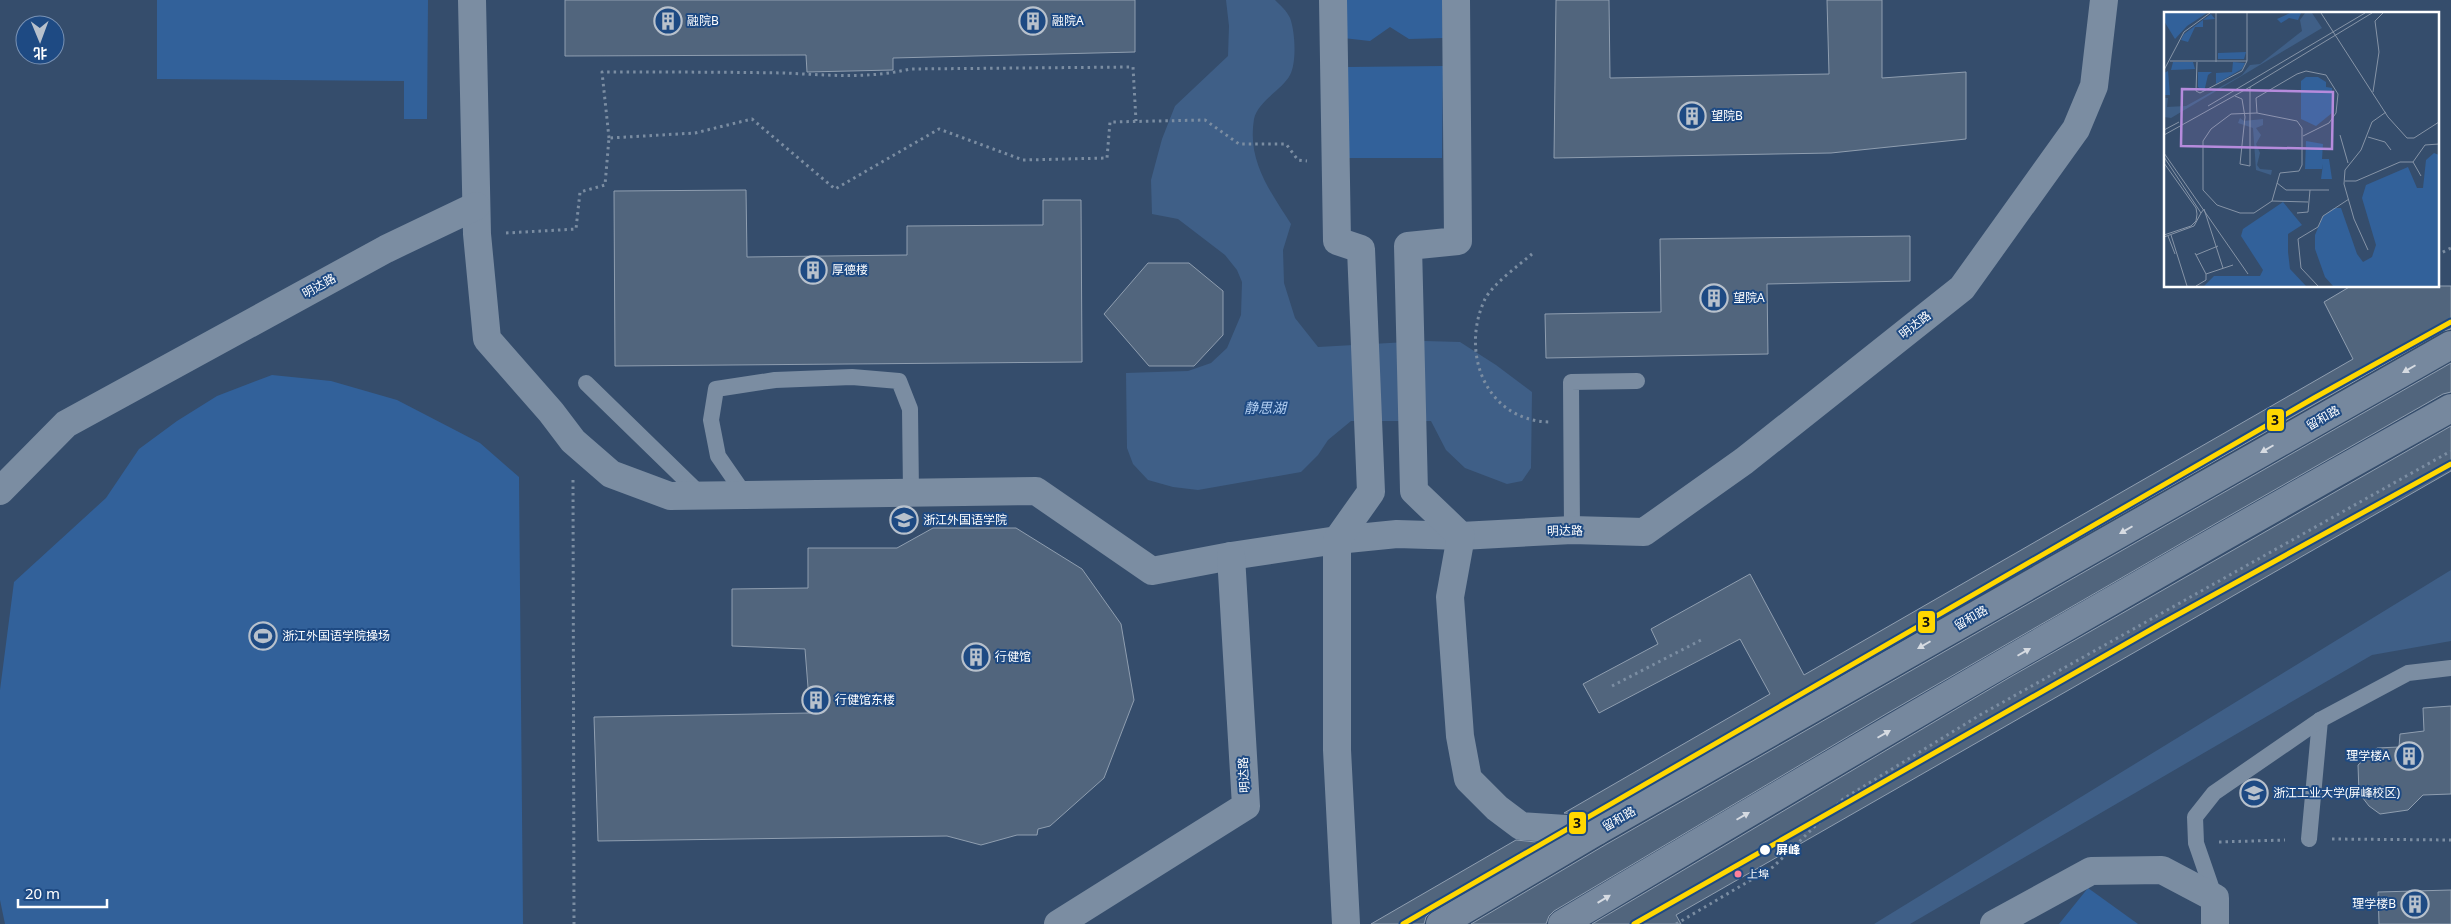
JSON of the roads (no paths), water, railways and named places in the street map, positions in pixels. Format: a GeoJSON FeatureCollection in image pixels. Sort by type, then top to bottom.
{"type":"FeatureCollection","features":[{"type":"Feature","properties":{"kind":"main road","name":"留和路"},"geometry":{"type":"LineString","coordinates":[[1440,924],[1597,831],[2451,345]]}},
{"type":"Feature","properties":{"kind":"main road"},"geometry":{"type":"LineString","coordinates":[[1562,924],[2227,534],[2451,408]]}},
{"type":"Feature","properties":{"kind":"street"},"geometry":{"type":"LineString","coordinates":[[472,0],[477,234],[487,339],[551,412],[573,441],[611,474],[670,496],[1036,491],[1152,571],[1231,556]]}},
{"type":"Feature","properties":{"kind":"street"},"geometry":{"type":"LineString","coordinates":[[1333,0],[1338,241],[1361,249],[1372,492],[1337,540],[1336,750],[1346,924]]}},
{"type":"Feature","properties":{"kind":"street"},"geometry":{"type":"LineString","coordinates":[[1456,0],[1458,241],[1408,246],[1414,491],[1461,536],[1450,597],[1460,736],[1468,779],[1497,808],[1521,826],[1597,831]]}},
{"type":"Feature","properties":{"kind":"street","name":"明达路"},"geometry":{"type":"LineString","coordinates":[[1058,924],[1246,806],[1231,556],[1337,540],[1397,534],[1461,536],[1572,530],[1644,532],[1744,461],[1962,288],[2076,129],[2094,86],[2104,0]]}},
{"type":"Feature","properties":{"kind":"street","name":"明达路"},"geometry":{"type":"LineString","coordinates":[[0,492],[66,424],[378,254],[476,206]]}},
{"type":"Feature","properties":{"kind":"street"},"geometry":{"type":"LineString","coordinates":[[1994,924],[2090,871],[2162,870],[2215,911]]}},
{"type":"Feature","properties":{"kind":"lane"},"geometry":{"type":"LineString","coordinates":[[745,495],[718,456],[711,420],[716,389],[776,380],[852,376],[899,381],[910,409],[911,493]]}},
{"type":"Feature","properties":{"kind":"lane"},"geometry":{"type":"LineString","coordinates":[[1572,530],[1571,382],[1637,381]]}},
{"type":"Feature","properties":{"kind":"lane"},"geometry":{"type":"LineString","coordinates":[[586,383],[702,496]]}},
{"type":"Feature","properties":{"kind":"lane"},"geometry":{"type":"LineString","coordinates":[[2215,911],[2196,843],[2195,817],[2214,793],[2320,720],[2408,673],[2451,668]]}},
{"type":"Feature","properties":{"kind":"lane"},"geometry":{"type":"LineString","coordinates":[[2309,839],[2320,720]]}},
{"type":"Feature","properties":{"kind":"water","name":"静思湖"},"geometry":{"type":"Polygon","coordinates":[[[1226,0],[1275,0],[1287,13],[1292,24],[1294,62],[1290,75],[1260,106],[1254,119],[1253,134],[1257,162],[1262,175],[1275,200],[1291,224],[1283,250],[1284,283],[1295,318],[1318,347],[1425,341],[1460,342],[1496,365],[1532,392],[1531,468],[1522,481],[1507,484],[1465,468],[1446,450],[1431,421],[1351,421],[1328,440],[1318,455],[1301,472],[1198,490],[1173,487],[1148,480],[1133,464],[1127,448],[1126,373],[1188,371],[1211,363],[1227,348],[1241,315],[1242,282],[1237,270],[1225,255],[1178,219],[1152,214],[1151,180],[1162,139],[1175,106],[1228,56],[1229,26],[1226,0]]]}},
{"type":"Feature","properties":{"kind":"water"},"geometry":{"type":"Polygon","coordinates":[[[2451,570],[2451,641],[2372,655],[1910,924],[1874,924],[2451,570]]]}},
{"type":"Feature","properties":{"kind":"place","name":"融院B"},"geometry":{"type":"Point","coordinates":[668,21]}},
{"type":"Feature","properties":{"kind":"place","name":"融院A"},"geometry":{"type":"Point","coordinates":[1033,21]}},
{"type":"Feature","properties":{"kind":"place","name":"望院B"},"geometry":{"type":"Point","coordinates":[1692,116]}},
{"type":"Feature","properties":{"kind":"place","name":"厚德楼"},"geometry":{"type":"Point","coordinates":[813,270]}},
{"type":"Feature","properties":{"kind":"place","name":"望院A"},"geometry":{"type":"Point","coordinates":[1714,298]}},
{"type":"Feature","properties":{"kind":"place","name":"浙江外国语学院"},"geometry":{"type":"Point","coordinates":[904,520]}},
{"type":"Feature","properties":{"kind":"place","name":"浙江外国语学院操场"},"geometry":{"type":"Point","coordinates":[263,636]}},
{"type":"Feature","properties":{"kind":"place","name":"行健馆"},"geometry":{"type":"Point","coordinates":[976,657]}},
{"type":"Feature","properties":{"kind":"place","name":"行健馆东楼"},"geometry":{"type":"Point","coordinates":[816,700]}},
{"type":"Feature","properties":{"kind":"place","name":"理学楼A"},"geometry":{"type":"Point","coordinates":[2409,756]}},
{"type":"Feature","properties":{"kind":"place","name":"浙江工业大学(屏峰校区)"},"geometry":{"type":"Point","coordinates":[2254,793]}},
{"type":"Feature","properties":{"kind":"place","name":"屏峰"},"geometry":{"type":"Point","coordinates":[1765,850]}},
{"type":"Feature","properties":{"kind":"place","name":"上埠"},"geometry":{"type":"Point","coordinates":[1738,874]}},
{"type":"Feature","properties":{"kind":"place","name":"理学楼B"},"geometry":{"type":"Point","coordinates":[2415,904]}}]}
